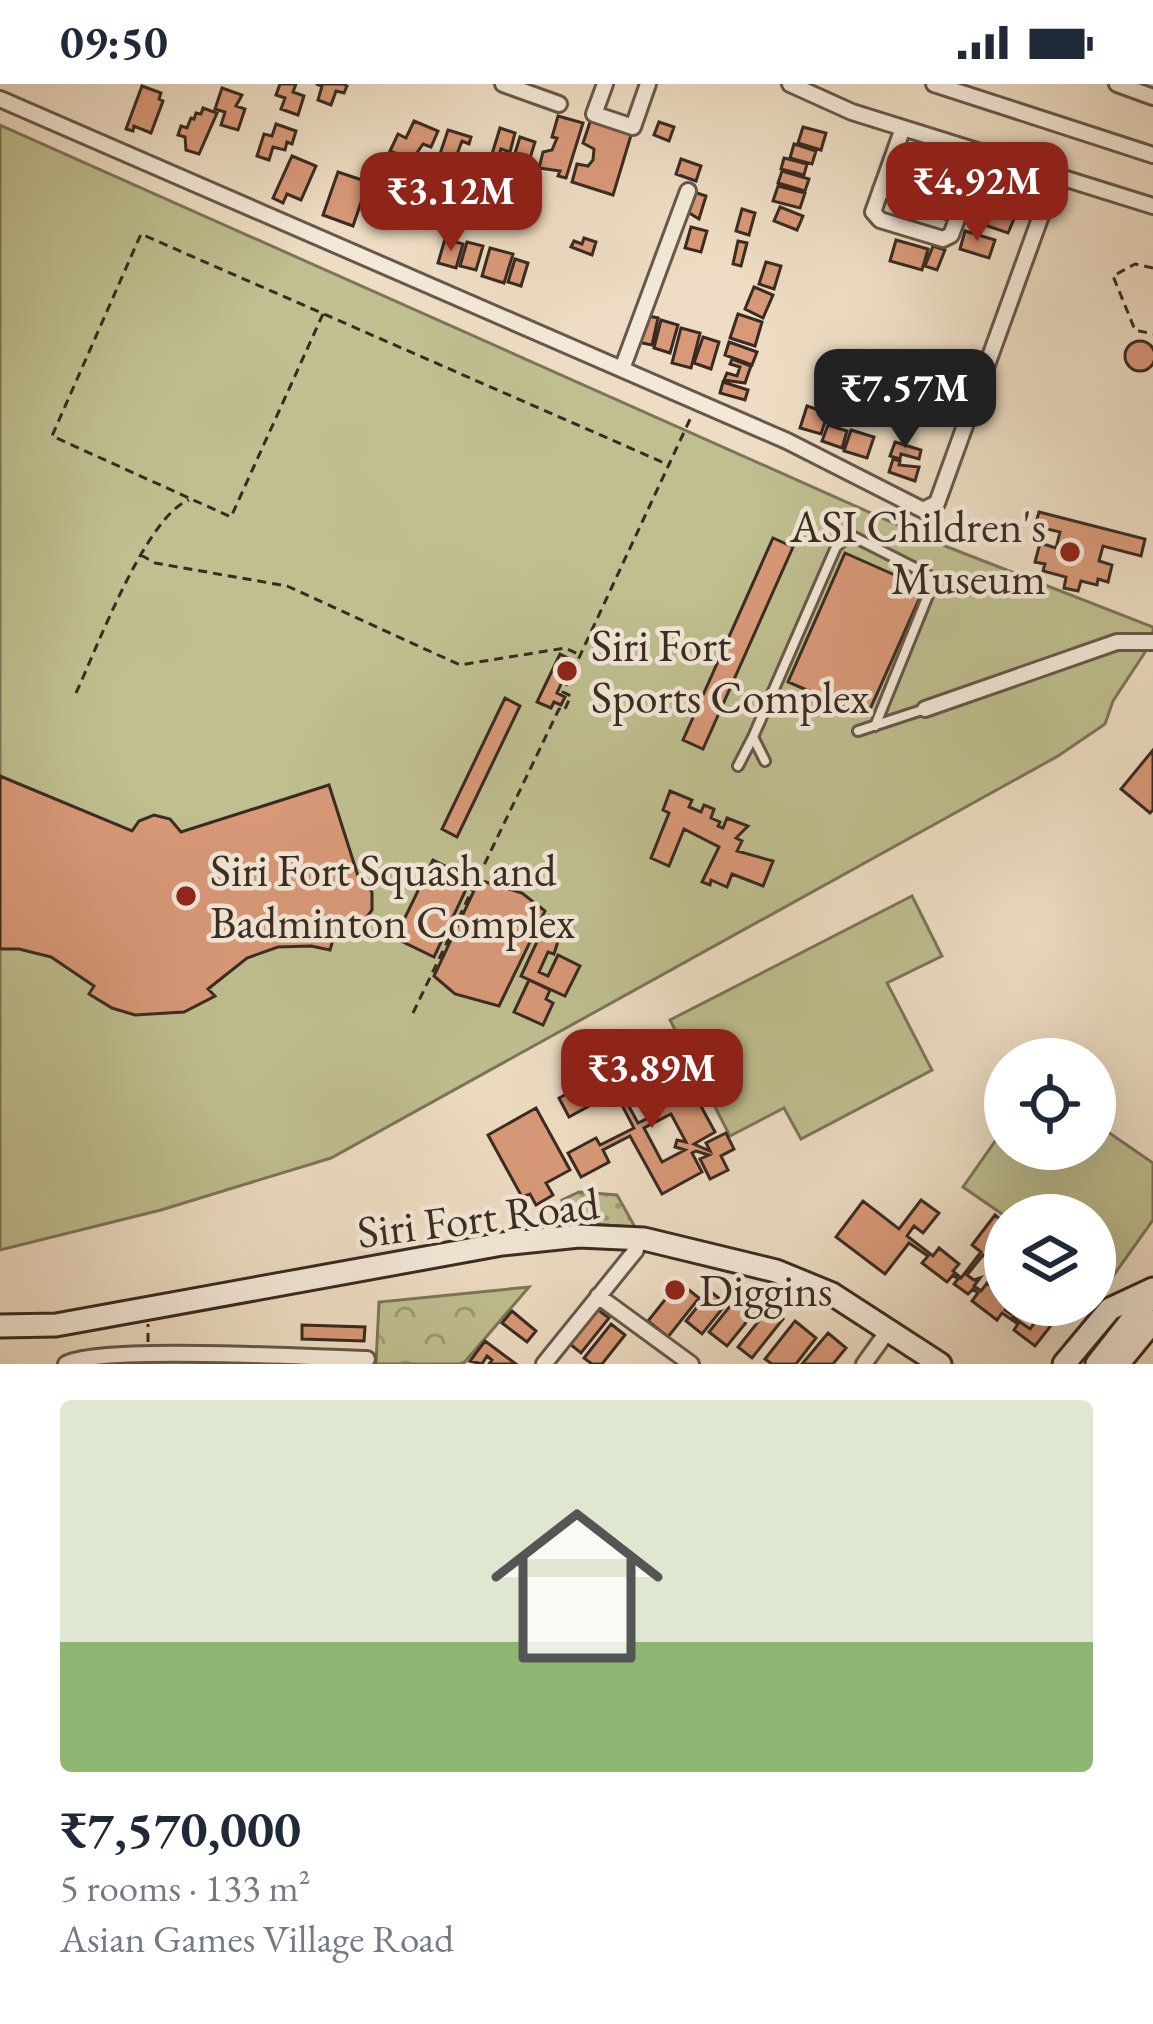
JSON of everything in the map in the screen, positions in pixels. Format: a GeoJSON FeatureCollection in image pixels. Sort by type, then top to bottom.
{"type":"FeatureCollection","features":[{"type":"Feature","properties":{"kind":"street"},"geometry":{"type":"LineString","coordinates":[[503,84],[559,104]]}},
{"type":"Feature","properties":{"kind":"street"},"geometry":{"type":"LineString","coordinates":[[605,84],[595,114],[633,128],[648,84]]}},
{"type":"Feature","properties":{"kind":"street"},"geometry":{"type":"LineString","coordinates":[[790,84],[852,112],[1153,206]]}},
{"type":"Feature","properties":{"kind":"street"},"geometry":{"type":"LineString","coordinates":[[1117,84],[1153,98]]}},
{"type":"Feature","properties":{"kind":"street"},"geometry":{"type":"LineString","coordinates":[[945,86],[1153,155]]}},
{"type":"Feature","properties":{"kind":"street"},"geometry":{"type":"LineString","coordinates":[[0,99],[787,441],[916,509],[938,502],[1055,177]]}},
{"type":"Feature","properties":{"kind":"street"},"geometry":{"type":"LineString","coordinates":[[881,189],[953,213],[957,219],[950,235],[943,239],[880,220],[873,212],[881,189],[903,128]]}},
{"type":"Feature","properties":{"kind":"street"},"geometry":{"type":"LineString","coordinates":[[622,369],[688,191]]}},
{"type":"Feature","properties":{"kind":"street"},"geometry":{"type":"LineString","coordinates":[[925,709],[1117,642],[1153,642]]}},
{"type":"Feature","properties":{"kind":"street","name":"Siri Fort Road"},"geometry":{"type":"LineString","coordinates":[[0,1326],[56,1324],[502,1244],[579,1236],[644,1239],[776,1271],[832,1294],[940,1364]]}},
{"type":"Feature","properties":{"kind":"street","name":"Siri Fort Road"},"geometry":{"type":"LineString","coordinates":[[0,1336],[47,1335],[493,1255],[570,1246],[635,1250],[767,1282],[824,1304],[917,1364]]}},
{"type":"Feature","properties":{"kind":"street"},"geometry":{"type":"LineString","coordinates":[[567,1364],[548,1358],[635,1250]]}},
{"type":"Feature","properties":{"kind":"street"},"geometry":{"type":"LineString","coordinates":[[1064,1364],[1109,1309],[1153,1291]]}},
{"type":"Feature","properties":{"kind":"street"},"geometry":{"type":"LineString","coordinates":[[1097,1364],[1153,1291]]}},
{"type":"Feature","properties":{"kind":"street"},"geometry":{"type":"LineString","coordinates":[[598,1296],[691,1364]]}},
{"type":"Feature","properties":{"kind":"street"},"geometry":{"type":"LineString","coordinates":[[1118,1364],[1153,1321]]}},
{"type":"Feature","properties":{"kind":"street"},"geometry":{"type":"LineString","coordinates":[[864,1364],[882,1340]]}},
{"type":"Feature","properties":{"kind":"street"},"geometry":{"type":"LineString","coordinates":[[66,1364],[77,1357],[147,1354],[237,1360],[367,1359]]}},
{"type":"Feature","properties":{"kind":"lane"},"geometry":{"type":"LineString","coordinates":[[738,766],[836,547],[850,535],[927,574],[930,580],[931,588],[875,726]]}},
{"type":"Feature","properties":{"kind":"lane"},"geometry":{"type":"LineString","coordinates":[[858,731],[925,709]]}},
{"type":"Feature","properties":{"kind":"lane"},"geometry":{"type":"LineString","coordinates":[[753,737],[765,761]]}},
{"type":"Feature","properties":{"kind":"path"},"geometry":{"type":"LineString","coordinates":[[323,314],[231,518],[52,436],[141,234],[669,465]]}},
{"type":"Feature","properties":{"kind":"path"},"geometry":{"type":"LineString","coordinates":[[1153,268],[1135,263],[1113,276],[1135,330],[1153,334]]}},
{"type":"Feature","properties":{"kind":"path"},"geometry":{"type":"LineString","coordinates":[[413,1013],[559,709],[564,711],[572,696],[563,692],[698,402]]}},
{"type":"Feature","properties":{"kind":"path"},"geometry":{"type":"LineString","coordinates":[[76,693],[141,555],[175,505],[191,499]]}},
{"type":"Feature","properties":{"kind":"path"},"geometry":{"type":"LineString","coordinates":[[141,555],[155,563],[287,586],[460,665],[565,648],[580,655]]}},
{"type":"Feature","properties":{"kind":"path"},"geometry":{"type":"LineString","coordinates":[[147,1354],[148,1316]]}},
{"type":"Feature","properties":{"kind":"green space","name":"Siri Fort Sports Complex"},"geometry":{"type":"Polygon","coordinates":[[[0,125],[945,546],[1153,627],[1153,640],[1113,701],[1105,724],[1058,756],[331,1158],[161,1210],[0,1250],[0,125]]]}},
{"type":"Feature","properties":{"kind":"green space"},"geometry":{"type":"Polygon","coordinates":[[[912,896],[942,956],[887,983],[932,1070],[801,1139],[784,1108],[730,1136],[670,1020],[912,896]]]}},
{"type":"Feature","properties":{"kind":"green space"},"geometry":{"type":"Polygon","coordinates":[[[1116,1137],[1153,1163],[1153,1220],[1116,1272],[1116,1194],[984,1194],[984,1202],[963,1187],[984,1157],[984,1170],[1116,1170],[1116,1137]]]}},
{"type":"Feature","properties":{"kind":"green space"},"geometry":{"type":"Polygon","coordinates":[[[579,1192],[617,1195],[635,1227],[560,1222],[562,1200],[579,1192]]]}},
{"type":"Feature","properties":{"kind":"green space"},"geometry":{"type":"Polygon","coordinates":[[[529,1287],[463,1364],[376,1364],[379,1302],[529,1287]]]}},
{"type":"Feature","properties":{"kind":"building"},"geometry":{"type":"Polygon","coordinates":[[[280,84],[296,84],[293,92],[304,96],[298,115],[281,109],[285,98],[276,95],[280,84]]]}},
{"type":"Feature","properties":{"kind":"building"},"geometry":{"type":"Polygon","coordinates":[[[316,84],[347,86],[344,93],[336,91],[331,105],[318,100],[322,86],[316,84]]]}},
{"type":"Feature","properties":{"kind":"building"},"geometry":{"type":"Polygon","coordinates":[[[142,86],[161,93],[163,101],[151,133],[134,126],[133,131],[126,129],[142,86]]]}},
{"type":"Feature","properties":{"kind":"building"},"geometry":{"type":"Polygon","coordinates":[[[222,88],[242,95],[236,106],[245,109],[238,130],[221,125],[225,112],[215,109],[222,88]]]}},
{"type":"Feature","properties":{"kind":"building"},"geometry":{"type":"Polygon","coordinates":[[[203,108],[217,113],[199,154],[186,150],[185,137],[178,135],[181,126],[187,128],[203,108]]]}},
{"type":"Feature","properties":{"kind":"building"},"geometry":{"type":"Polygon","coordinates":[[[558,116],[583,123],[566,178],[558,176],[560,171],[539,168],[543,152],[552,150],[557,138],[552,137],[558,116]]]}},
{"type":"Feature","properties":{"kind":"building"},"geometry":{"type":"Polygon","coordinates":[[[591,119],[632,132],[613,195],[572,182],[577,164],[588,166],[593,160],[594,149],[583,143],[591,119]]]}},
{"type":"Feature","properties":{"kind":"building"},"geometry":{"type":"Polygon","coordinates":[[[414,121],[438,131],[431,147],[423,144],[412,160],[390,151],[398,134],[406,138],[414,121]]]}},
{"type":"Feature","properties":{"kind":"building"},"geometry":{"type":"Polygon","coordinates":[[[659,122],[674,127],[669,141],[654,135],[659,122]]]}},
{"type":"Feature","properties":{"kind":"building"},"geometry":{"type":"Polygon","coordinates":[[[276,124],[296,131],[292,144],[287,142],[285,150],[273,147],[269,160],[257,156],[264,134],[272,136],[276,124]]]}},
{"type":"Feature","properties":{"kind":"building"},"geometry":{"type":"Polygon","coordinates":[[[803,127],[826,133],[821,150],[798,143],[803,127]]]}},
{"type":"Feature","properties":{"kind":"building"},"geometry":{"type":"Polygon","coordinates":[[[500,128],[515,133],[510,152],[501,149],[499,156],[492,154],[500,128]]]}},
{"type":"Feature","properties":{"kind":"building"},"geometry":{"type":"Polygon","coordinates":[[[448,130],[471,137],[469,144],[462,141],[453,165],[460,168],[458,175],[440,169],[438,160],[448,130]]]}},
{"type":"Feature","properties":{"kind":"building"},"geometry":{"type":"Polygon","coordinates":[[[520,137],[535,142],[527,168],[521,164],[524,155],[515,153],[520,137]]]}},
{"type":"Feature","properties":{"kind":"building"},"geometry":{"type":"Polygon","coordinates":[[[794,144],[816,151],[812,164],[790,158],[794,144]]]}},
{"type":"Feature","properties":{"kind":"building"},"geometry":{"type":"Polygon","coordinates":[[[292,156],[316,166],[301,200],[287,194],[283,203],[273,198],[292,156]]]}},
{"type":"Feature","properties":{"kind":"building"},"geometry":{"type":"Polygon","coordinates":[[[379,158],[403,166],[391,202],[376,197],[380,186],[370,182],[379,158]]]}},
{"type":"Feature","properties":{"kind":"building"},"geometry":{"type":"Polygon","coordinates":[[[784,158],[807,164],[804,175],[781,169],[784,158]]]}},
{"type":"Feature","properties":{"kind":"building"},"geometry":{"type":"Polygon","coordinates":[[[681,159],[701,166],[696,181],[676,174],[681,159]]]}},
{"type":"Feature","properties":{"kind":"building"},"geometry":{"type":"Polygon","coordinates":[[[917,159],[928,162],[921,184],[911,181],[917,159]]]}},
{"type":"Feature","properties":{"kind":"building"},"geometry":{"type":"Polygon","coordinates":[[[978,169],[987,171],[977,207],[961,196],[978,169]]]}},
{"type":"Feature","properties":{"kind":"building"},"geometry":{"type":"Polygon","coordinates":[[[782,171],[809,179],[805,191],[778,183],[782,171]]]}},
{"type":"Feature","properties":{"kind":"building"},"geometry":{"type":"Polygon","coordinates":[[[338,172],[368,182],[353,226],[323,215],[338,172]]]}},
{"type":"Feature","properties":{"kind":"building"},"geometry":{"type":"Polygon","coordinates":[[[996,175],[1023,185],[1018,198],[991,188],[996,175]]]}},
{"type":"Feature","properties":{"kind":"building"},"geometry":{"type":"Polygon","coordinates":[[[437,178],[462,187],[452,194],[445,192],[437,216],[444,218],[442,224],[422,218],[430,185],[437,178]]]}},
{"type":"Feature","properties":{"kind":"building"},"geometry":{"type":"Polygon","coordinates":[[[778,186],[805,193],[800,208],[773,201],[778,186]]]}},
{"type":"Feature","properties":{"kind":"building"},"geometry":{"type":"Polygon","coordinates":[[[990,190],[1017,200],[1012,216],[984,206],[990,190]]]}},
{"type":"Feature","properties":{"kind":"building"},"geometry":{"type":"Polygon","coordinates":[[[691,191],[706,196],[699,219],[686,211],[691,191]]]}},
{"type":"Feature","properties":{"kind":"building"},"geometry":{"type":"Polygon","coordinates":[[[978,206],[1014,219],[1008,233],[973,221],[978,206]]]}},
{"type":"Feature","properties":{"kind":"building"},"geometry":{"type":"Polygon","coordinates":[[[780,207],[803,216],[797,230],[774,221],[780,207]]]}},
{"type":"Feature","properties":{"kind":"building"},"geometry":{"type":"Polygon","coordinates":[[[742,209],[755,213],[749,235],[736,231],[742,209]]]}},
{"type":"Feature","properties":{"kind":"building"},"geometry":{"type":"Polygon","coordinates":[[[691,227],[707,231],[701,252],[685,248],[691,227]]]}},
{"type":"Feature","properties":{"kind":"building"},"geometry":{"type":"Polygon","coordinates":[[[965,231],[995,240],[989,258],[960,249],[965,231]]]}},
{"type":"Feature","properties":{"kind":"building"},"geometry":{"type":"Polygon","coordinates":[[[584,238],[596,242],[592,255],[571,247],[574,241],[582,244],[584,238]]]}},
{"type":"Feature","properties":{"kind":"building"},"geometry":{"type":"Polygon","coordinates":[[[445,239],[463,244],[456,268],[438,263],[445,239]]]}},
{"type":"Feature","properties":{"kind":"building"},"geometry":{"type":"Polygon","coordinates":[[[896,240],[928,249],[922,270],[890,261],[896,240]]]}},
{"type":"Feature","properties":{"kind":"building"},"geometry":{"type":"Polygon","coordinates":[[[738,241],[747,243],[741,266],[733,264],[738,241]]]}},
{"type":"Feature","properties":{"kind":"building"},"geometry":{"type":"Polygon","coordinates":[[[467,242],[483,246],[476,270],[460,266],[467,242]]]}},
{"type":"Feature","properties":{"kind":"building"},"geometry":{"type":"Polygon","coordinates":[[[933,246],[945,250],[937,270],[925,266],[933,246]]]}},
{"type":"Feature","properties":{"kind":"building"},"geometry":{"type":"Polygon","coordinates":[[[490,248],[513,254],[504,283],[482,276],[490,248]]]}},
{"type":"Feature","properties":{"kind":"building"},"geometry":{"type":"Polygon","coordinates":[[[515,259],[528,263],[521,286],[508,282],[515,259]]]}},
{"type":"Feature","properties":{"kind":"building"},"geometry":{"type":"Polygon","coordinates":[[[766,262],[781,266],[774,289],[759,284],[766,262]]]}},
{"type":"Feature","properties":{"kind":"building"},"geometry":{"type":"Polygon","coordinates":[[[754,287],[773,295],[763,318],[745,309],[754,287]]]}},
{"type":"Feature","properties":{"kind":"building"},"geometry":{"type":"Polygon","coordinates":[[[738,314],[762,322],[755,346],[730,338],[738,314]]]}},
{"type":"Feature","properties":{"kind":"building"},"geometry":{"type":"Polygon","coordinates":[[[644,315],[658,318],[652,345],[638,342],[644,315]]]}},
{"type":"Feature","properties":{"kind":"building"},"geometry":{"type":"Polygon","coordinates":[[[661,320],[678,325],[670,353],[654,348],[661,320]]]}},
{"type":"Feature","properties":{"kind":"building"},"geometry":{"type":"Polygon","coordinates":[[[681,328],[700,333],[691,368],[672,363],[681,328]]]}},
{"type":"Feature","properties":{"kind":"building"},"geometry":{"type":"Polygon","coordinates":[[[703,337],[719,342],[711,369],[694,363],[703,337]]]}},
{"type":"Feature","properties":{"kind":"building"},"geometry":{"type":"Polygon","coordinates":[[[1140,341],[1151,345],[1151,367],[1140,371],[1129,367],[1125,356],[1129,345],[1140,341]]]}},
{"type":"Feature","properties":{"kind":"building"},"geometry":{"type":"Polygon","coordinates":[[[729,342],[757,352],[752,365],[725,355],[729,342]]]}},
{"type":"Feature","properties":{"kind":"building"},"geometry":{"type":"Polygon","coordinates":[[[732,359],[751,366],[745,383],[724,380],[727,373],[737,376],[740,367],[730,364],[732,359]]]}},
{"type":"Feature","properties":{"kind":"building"},"geometry":{"type":"Polygon","coordinates":[[[945,361],[963,367],[954,391],[937,385],[945,361]]]}},
{"type":"Feature","properties":{"kind":"building"},"geometry":{"type":"Polygon","coordinates":[[[879,365],[899,372],[896,393],[884,389],[883,393],[872,386],[879,365]]]}},
{"type":"Feature","properties":{"kind":"building"},"geometry":{"type":"Polygon","coordinates":[[[919,379],[946,389],[943,399],[913,396],[919,379]]]}},
{"type":"Feature","properties":{"kind":"building"},"geometry":{"type":"Polygon","coordinates":[[[723,382],[748,390],[745,400],[720,393],[723,382]]]}},
{"type":"Feature","properties":{"kind":"building"},"geometry":{"type":"Polygon","coordinates":[[[913,399],[939,409],[934,423],[907,413],[913,399]]]}},
{"type":"Feature","properties":{"kind":"building"},"geometry":{"type":"Polygon","coordinates":[[[807,406],[828,413],[821,434],[800,428],[807,406]]]}},
{"type":"Feature","properties":{"kind":"building"},"geometry":{"type":"Polygon","coordinates":[[[828,425],[847,431],[842,448],[822,441],[828,425]]]}},
{"type":"Feature","properties":{"kind":"building"},"geometry":{"type":"Polygon","coordinates":[[[851,430],[874,437],[867,458],[844,451],[851,430]]]}},
{"type":"Feature","properties":{"kind":"building"},"geometry":{"type":"Polygon","coordinates":[[[895,442],[921,450],[919,459],[890,456],[895,442]]]}},
{"type":"Feature","properties":{"kind":"building"},"geometry":{"type":"Polygon","coordinates":[[[893,459],[899,465],[919,467],[915,481],[889,472],[893,459]]]}},
{"type":"Feature","properties":{"kind":"building","name":"ASI Children's Museum"},"geometry":{"type":"Polygon","coordinates":[[[1039,512],[1145,539],[1141,556],[1103,546],[1099,561],[1112,565],[1108,582],[1081,581],[1078,591],[1064,588],[1066,577],[1043,571],[1045,564],[1035,562],[1040,543],[1056,548],[1060,532],[1035,526],[1039,512]]]}},
{"type":"Feature","properties":{"kind":"building"},"geometry":{"type":"Polygon","coordinates":[[[773,538],[793,547],[703,749],[683,740],[773,538]]]}},
{"type":"Feature","properties":{"kind":"building"},"geometry":{"type":"Polygon","coordinates":[[[845,553],[924,588],[867,716],[788,682],[845,553]]]}},
{"type":"Feature","properties":{"kind":"building"},"geometry":{"type":"Polygon","coordinates":[[[560,654],[572,660],[557,693],[565,697],[561,705],[554,702],[551,708],[537,702],[560,654]]]}},
{"type":"Feature","properties":{"kind":"building"},"geometry":{"type":"Polygon","coordinates":[[[505,698],[520,706],[457,837],[442,829],[505,698]]]}},
{"type":"Feature","properties":{"kind":"building"},"geometry":{"type":"Polygon","coordinates":[[[1153,750],[1153,810],[1150,813],[1121,789],[1153,750]]]}},
{"type":"Feature","properties":{"kind":"building","name":"Siri Fort Squash and Badminton Complex"},"geometry":{"type":"Polygon","coordinates":[[[0,776],[132,831],[139,821],[154,815],[170,819],[181,832],[329,785],[358,876],[372,892],[372,910],[361,925],[336,929],[330,950],[278,947],[247,958],[208,989],[215,996],[184,1012],[135,1015],[112,1008],[89,994],[94,986],[51,957],[0,949],[0,776]]]}},
{"type":"Feature","properties":{"kind":"building"},"geometry":{"type":"Polygon","coordinates":[[[670,791],[692,800],[689,807],[701,812],[704,805],[714,809],[711,818],[720,822],[718,826],[723,828],[727,818],[748,826],[736,838],[742,841],[737,851],[773,861],[763,886],[732,874],[727,887],[711,880],[710,885],[702,882],[719,847],[684,829],[669,866],[651,858],[669,813],[663,810],[670,791]]]}},
{"type":"Feature","properties":{"kind":"building"},"geometry":{"type":"Polygon","coordinates":[[[433,860],[471,879],[434,957],[395,938],[433,860]]]}},
{"type":"Feature","properties":{"kind":"building"},"geometry":{"type":"Polygon","coordinates":[[[479,880],[522,893],[545,911],[499,1006],[455,994],[434,976],[479,880]]]}},
{"type":"Feature","properties":{"kind":"building"},"geometry":{"type":"Polygon","coordinates":[[[549,916],[564,922],[554,954],[548,952],[539,972],[548,976],[558,955],[580,966],[565,996],[521,976],[549,916]]]}},
{"type":"Feature","properties":{"kind":"building"},"geometry":{"type":"Polygon","coordinates":[[[529,980],[550,990],[546,999],[553,1003],[543,1025],[514,1012],[529,980]]]}},
{"type":"Feature","properties":{"kind":"building"},"geometry":{"type":"Polygon","coordinates":[[[638,1056],[648,1075],[620,1090],[638,1123],[658,1113],[654,1106],[690,1086],[715,1132],[694,1144],[710,1151],[706,1143],[726,1133],[734,1149],[721,1156],[728,1170],[710,1179],[700,1159],[709,1155],[696,1151],[692,1153],[702,1172],[662,1194],[630,1136],[603,1150],[609,1162],[581,1177],[568,1153],[596,1138],[600,1145],[634,1128],[615,1092],[569,1117],[559,1098],[638,1056]],[[671,1114],[644,1128],[662,1162],[685,1150],[675,1147],[677,1140],[686,1142],[671,1114]]]}},
{"type":"Feature","properties":{"kind":"building"},"geometry":{"type":"Polygon","coordinates":[[[536,1108],[570,1170],[546,1183],[553,1195],[536,1205],[530,1194],[522,1197],[488,1135],[536,1108]]]}},
{"type":"Feature","properties":{"kind":"building"},"geometry":{"type":"Polygon","coordinates":[[[921,1200],[939,1213],[923,1233],[914,1226],[907,1236],[933,1256],[939,1248],[959,1264],[953,1271],[961,1278],[981,1252],[972,1245],[984,1229],[984,1256],[967,1275],[980,1278],[974,1286],[981,1291],[984,1287],[984,1310],[972,1301],[978,1293],[973,1289],[968,1294],[954,1284],[958,1279],[953,1275],[947,1282],[922,1263],[928,1256],[909,1243],[885,1274],[836,1237],[863,1201],[899,1229],[921,1200]]]}},
{"type":"Feature","properties":{"kind":"building"},"geometry":{"type":"Polygon","coordinates":[[[679,1282],[699,1298],[668,1337],[648,1321],[679,1282]]]}},
{"type":"Feature","properties":{"kind":"building"},"geometry":{"type":"Polygon","coordinates":[[[710,1291],[726,1304],[702,1334],[686,1321],[710,1291]]]}},
{"type":"Feature","properties":{"kind":"building"},"geometry":{"type":"Polygon","coordinates":[[[739,1295],[757,1309],[727,1346],[709,1332],[739,1295]]]}},
{"type":"Feature","properties":{"kind":"building"},"geometry":{"type":"Polygon","coordinates":[[[593,1306],[609,1318],[581,1353],[565,1340],[593,1306]]]}},
{"type":"Feature","properties":{"kind":"building"},"geometry":{"type":"Polygon","coordinates":[[[769,1308],[783,1319],[752,1358],[738,1347],[769,1308]]]}},
{"type":"Feature","properties":{"kind":"building"},"geometry":{"type":"Polygon","coordinates":[[[512,1311],[536,1331],[527,1342],[502,1323],[512,1311]]]}},
{"type":"Feature","properties":{"kind":"building"},"geometry":{"type":"Polygon","coordinates":[[[795,1321],[816,1338],[796,1364],[772,1364],[765,1359],[795,1321]]]}},
{"type":"Feature","properties":{"kind":"building"},"geometry":{"type":"Polygon","coordinates":[[[611,1324],[625,1335],[602,1364],[592,1364],[584,1358],[611,1324]]]}},
{"type":"Feature","properties":{"kind":"building"},"geometry":{"type":"Polygon","coordinates":[[[302,1325],[365,1327],[364,1341],[302,1339],[302,1325]]]}},
{"type":"Feature","properties":{"kind":"building"},"geometry":{"type":"Polygon","coordinates":[[[1017,1326],[1051,1326],[1035,1346],[1014,1330],[1017,1326]]]}},
{"type":"Feature","properties":{"kind":"building"},"geometry":{"type":"Polygon","coordinates":[[[828,1333],[846,1348],[833,1364],[802,1364],[828,1333]]]}},
{"type":"Feature","properties":{"kind":"building"},"geometry":{"type":"Polygon","coordinates":[[[485,1341],[516,1364],[489,1364],[492,1360],[487,1356],[482,1364],[470,1361],[485,1341]]]}},
{"type":"Feature","properties":{"kind":"place","name":"ASI Children's Museum"},"geometry":{"type":"Point","coordinates":[1070,552]}},
{"type":"Feature","properties":{"kind":"place","name":"Siri Fort Sports Complex"},"geometry":{"type":"Point","coordinates":[567,671]}},
{"type":"Feature","properties":{"kind":"place","name":"Siri Fort Squash and Badminton Complex"},"geometry":{"type":"Point","coordinates":[186,896]}},
{"type":"Feature","properties":{"kind":"place","name":"Diggins"},"geometry":{"type":"Point","coordinates":[675,1290]}}]}
